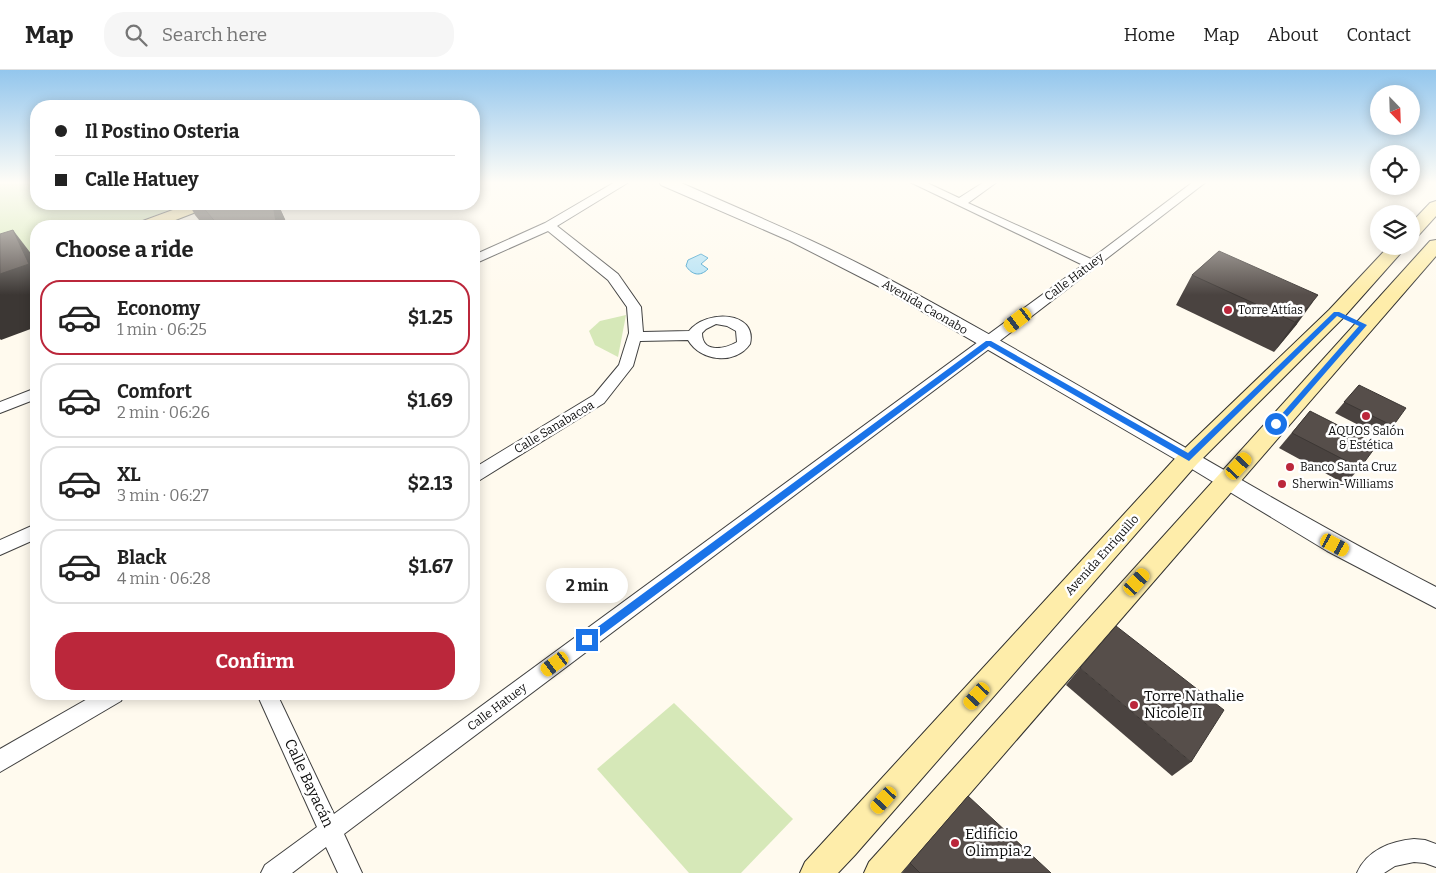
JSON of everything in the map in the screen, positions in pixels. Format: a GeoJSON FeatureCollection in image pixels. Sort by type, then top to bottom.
{"type":"FeatureCollection","features":[{"type":"Feature","properties":{"kind":"main road"},"geometry":{"type":"LineString","coordinates":[[880,873],[1436,245]]}},
{"type":"Feature","properties":{"kind":"main road","name":"Avenida Enriquillo"},"geometry":{"type":"LineString","coordinates":[[816,873],[1189,458],[1336,314],[1391,255]]}},
{"type":"Feature","properties":{"kind":"main road"},"geometry":{"type":"LineString","coordinates":[[1336,314],[1364,325]]}},
{"type":"Feature","properties":{"kind":"street"},"geometry":{"type":"LineString","coordinates":[[480,257],[560,219]]}},
{"type":"Feature","properties":{"kind":"street","name":"Avenida Caonabo"},"geometry":{"type":"LineString","coordinates":[[752,219],[795,238],[888,285],[1189,458],[1335,545],[1436,598]]}},
{"type":"Feature","properties":{"kind":"street"},"geometry":{"type":"LineString","coordinates":[[997,219],[1091,264]]}},
{"type":"Feature","properties":{"kind":"street","name":"Calle Hatuey"},"geometry":{"type":"LineString","coordinates":[[273,873],[988,343],[1151,219]]}},
{"type":"Feature","properties":{"kind":"street","name":"Calle Sanabacoa"},"geometry":{"type":"LineString","coordinates":[[480,472],[599,399],[626,366],[636,332],[634,307],[612,277],[549,226]]}},
{"type":"Feature","properties":{"kind":"street"},"geometry":{"type":"LineString","coordinates":[[634,338],[694,335]]}},
{"type":"Feature","properties":{"kind":"street"},"geometry":{"type":"LineString","coordinates":[[0,408],[30,396]]}},
{"type":"Feature","properties":{"kind":"street"},"geometry":{"type":"LineString","coordinates":[[0,548],[30,534]]}},
{"type":"Feature","properties":{"kind":"street"},"geometry":{"type":"LineString","coordinates":[[0,761],[104,700]]}},
{"type":"Feature","properties":{"kind":"street","name":"Calle Bayacán"},"geometry":{"type":"LineString","coordinates":[[270,700],[350,873]]}},
{"type":"Feature","properties":{"kind":"street"},"geometry":{"type":"LineString","coordinates":[[1369,873],[1372,868],[1393,854],[1422,851],[1436,856]]}},
{"type":"Feature","properties":{"kind":"green space"},"geometry":{"type":"Polygon","coordinates":[[[0,219],[144,219],[30,220],[30,263],[0,275],[0,219]]]}},
{"type":"Feature","properties":{"kind":"green space"},"geometry":{"type":"Polygon","coordinates":[[[626,315],[618,357],[595,345],[589,331],[600,321],[626,315]]]}},
{"type":"Feature","properties":{"kind":"green space"},"geometry":{"type":"Polygon","coordinates":[[[674,703],[793,819],[741,873],[689,873],[597,769],[674,703]]]}},
{"type":"Feature","properties":{"kind":"water"},"geometry":{"type":"Polygon","coordinates":[[[701,254],[708,258],[701,264],[708,269],[699,274],[693,273],[686,266],[688,260],[701,254]]]}},
{"type":"Feature","properties":{"kind":"building"},"geometry":{"type":"Polygon","coordinates":[[[213,219],[276,220],[214,220],[213,219]]]}},
{"type":"Feature","properties":{"kind":"building"},"geometry":{"type":"Polygon","coordinates":[[[13,230],[29,264],[0,274],[0,234],[13,230]]]}},
{"type":"Feature","properties":{"kind":"building"},"geometry":{"type":"Polygon","coordinates":[[[1219,251],[1318,295],[1295,322],[1192,275],[1219,251]]]}},
{"type":"Feature","properties":{"kind":"building"},"geometry":{"type":"Polygon","coordinates":[[[1359,385],[1406,408],[1393,426],[1344,402],[1359,385]]]}},
{"type":"Feature","properties":{"kind":"building"},"geometry":{"type":"Polygon","coordinates":[[[1310,411],[1377,445],[1360,468],[1292,433],[1310,411]]]}},
{"type":"Feature","properties":{"kind":"building"},"geometry":{"type":"Polygon","coordinates":[[[1116,626],[1224,710],[1191,762],[1080,668],[1116,626]]]}},
{"type":"Feature","properties":{"kind":"building"},"geometry":{"type":"Polygon","coordinates":[[[968,796],[1051,873],[920,873],[910,863],[968,796]]]}},
{"type":"Feature","properties":{"kind":"place","name":"Torre Attías"},"geometry":{"type":"Point","coordinates":[1228,310]}},
{"type":"Feature","properties":{"kind":"place","name":"AQUOS Salón & Estética"},"geometry":{"type":"Point","coordinates":[1366,416]}},
{"type":"Feature","properties":{"kind":"place","name":"Banco Santa Cruz"},"geometry":{"type":"Point","coordinates":[1290,467]}},
{"type":"Feature","properties":{"kind":"place","name":"Sherwin-Williams"},"geometry":{"type":"Point","coordinates":[1282,484]}},
{"type":"Feature","properties":{"kind":"place","name":"Torre Nathalie Nicole II"},"geometry":{"type":"Point","coordinates":[1134,705]}},
{"type":"Feature","properties":{"kind":"place","name":"Edificio Olimpia 2"},"geometry":{"type":"Point","coordinates":[955,843]}},
{"type":"Feature","properties":{"kind":"route"},"geometry":{"type":"LineString","coordinates":[[587,640],[988,343],[1189,458],[1336,314],[1364,325],[1276,424]]}}]}
